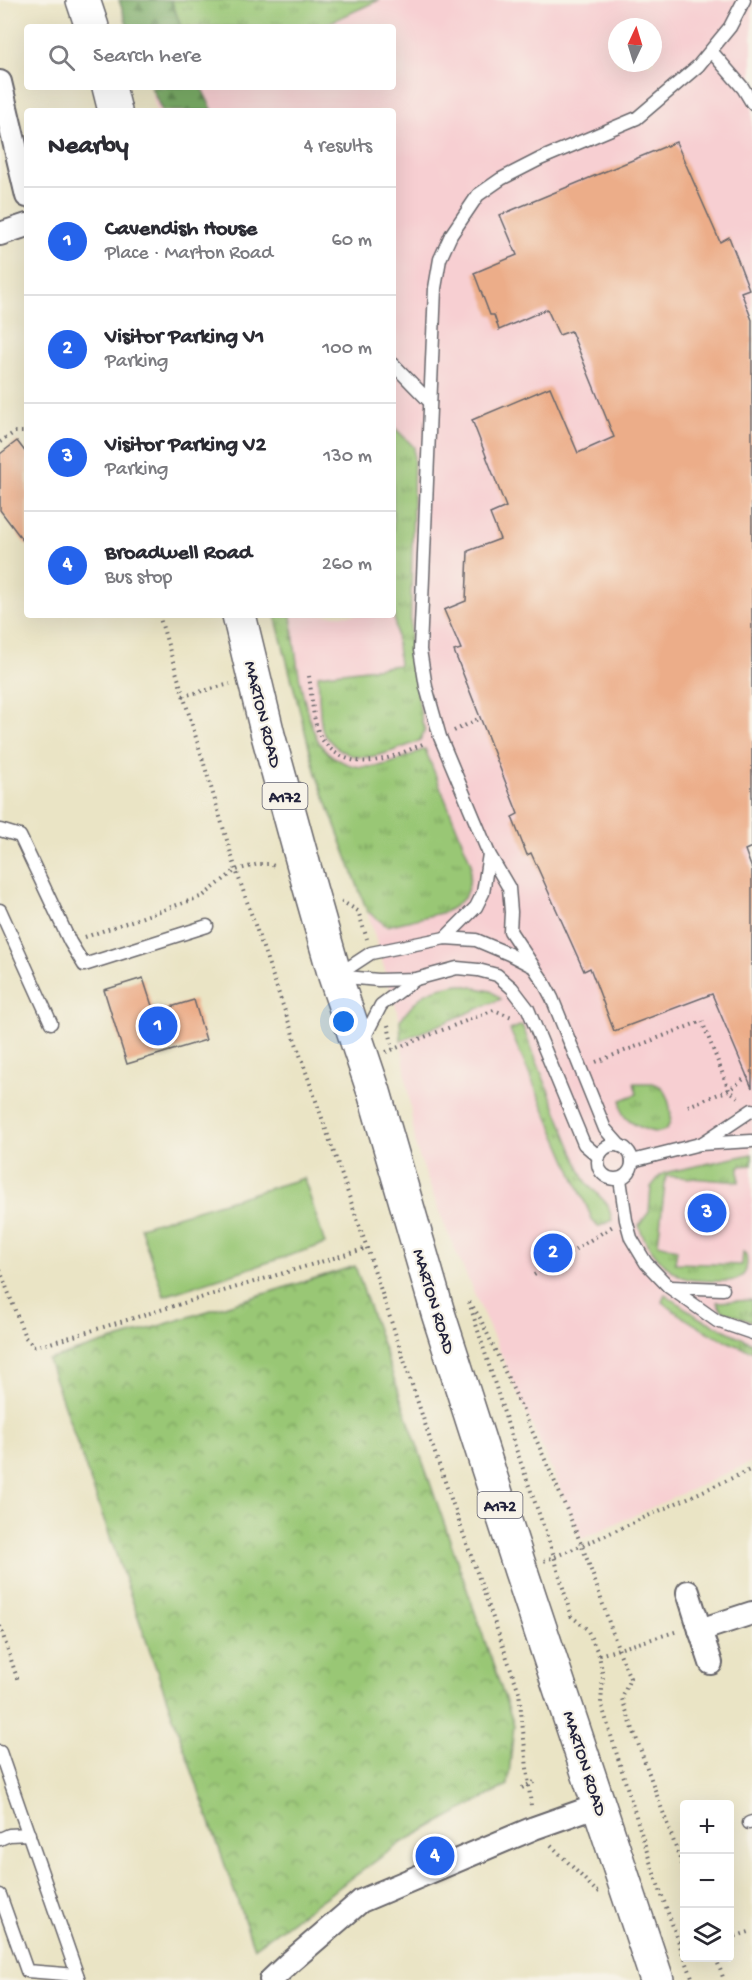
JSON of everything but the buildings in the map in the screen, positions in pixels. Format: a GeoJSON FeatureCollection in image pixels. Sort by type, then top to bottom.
{"type":"FeatureCollection","features":[{"type":"Feature","properties":{"kind":"main road"},"geometry":{"type":"LineString","coordinates":[[83,0],[91,24]]}},
{"type":"Feature","properties":{"kind":"main road","name":"MARTON ROAD"},"geometry":{"type":"LineString","coordinates":[[240,618],[335,976],[372,1052],[438,1313],[657,1980]]}},
{"type":"Feature","properties":{"kind":"street"},"geometry":{"type":"LineString","coordinates":[[0,82],[3,111],[24,185]]}},
{"type":"Feature","properties":{"kind":"street"},"geometry":{"type":"LineString","coordinates":[[0,234],[24,226]]}},
{"type":"Feature","properties":{"kind":"street"},"geometry":{"type":"LineString","coordinates":[[688,1592],[711,1663]]}},
{"type":"Feature","properties":{"kind":"street"},"geometry":{"type":"LineString","coordinates":[[699,1627],[752,1613]]}},
{"type":"Feature","properties":{"kind":"street"},"geometry":{"type":"LineString","coordinates":[[271,1980],[295,1971],[361,1900],[534,1828],[599,1805]]}},
{"type":"Feature","properties":{"kind":"lane"},"geometry":{"type":"LineString","coordinates":[[620,1146],[605,1148],[599,1157],[598,1164],[601,1172],[611,1179],[620,1179],[631,1169],[632,1161],[629,1153],[605,1128],[552,998],[510,931],[509,888],[489,854],[440,737],[426,687],[420,650],[432,316],[440,259],[451,236],[478,195],[501,179],[540,159],[637,118],[675,87],[711,51],[730,27],[744,0]]}},
{"type":"Feature","properties":{"kind":"lane"},"geometry":{"type":"LineString","coordinates":[[711,51],[743,88],[752,103]]}},
{"type":"Feature","properties":{"kind":"lane"},"geometry":{"type":"LineString","coordinates":[[396,367],[430,402]]}},
{"type":"Feature","properties":{"kind":"lane"},"geometry":{"type":"LineString","coordinates":[[0,830],[20,836],[70,942],[84,965],[207,926]]}},
{"type":"Feature","properties":{"kind":"lane"},"geometry":{"type":"LineString","coordinates":[[446,938],[476,907],[483,893],[489,854]]}},
{"type":"Feature","properties":{"kind":"lane"},"geometry":{"type":"LineString","coordinates":[[0,910],[51,1023]]}},
{"type":"Feature","properties":{"kind":"lane"},"geometry":{"type":"LineString","coordinates":[[335,976],[371,953],[446,938],[476,940],[532,966]]}},
{"type":"Feature","properties":{"kind":"lane"},"geometry":{"type":"LineString","coordinates":[[335,976],[378,980],[416,979],[458,968],[478,969],[497,975],[512,988],[528,1009],[584,1144],[599,1157]]}},
{"type":"Feature","properties":{"kind":"lane"},"geometry":{"type":"LineString","coordinates":[[372,1052],[371,1022],[384,1003],[416,979]]}},
{"type":"Feature","properties":{"kind":"lane"},"geometry":{"type":"LineString","coordinates":[[700,1144],[752,1110]]}},
{"type":"Feature","properties":{"kind":"lane"},"geometry":{"type":"LineString","coordinates":[[632,1161],[700,1144],[752,1141]]}},
{"type":"Feature","properties":{"kind":"lane"},"geometry":{"type":"LineString","coordinates":[[620,1179],[631,1238],[646,1263],[669,1287],[717,1321],[752,1333]]}},
{"type":"Feature","properties":{"kind":"lane"},"geometry":{"type":"LineString","coordinates":[[669,1287],[723,1289]]}},
{"type":"Feature","properties":{"kind":"lane"},"geometry":{"type":"LineString","coordinates":[[0,1752],[78,1977],[27,1971],[0,1896]]}},
{"type":"Feature","properties":{"kind":"lane"},"geometry":{"type":"LineString","coordinates":[[0,1839],[9,1834],[29,1834]]}},
{"type":"Feature","properties":{"kind":"path"},"geometry":{"type":"LineString","coordinates":[[0,442],[15,432],[24,432]]}},
{"type":"Feature","properties":{"kind":"path"},"geometry":{"type":"LineString","coordinates":[[160,618],[236,870],[519,1692],[534,1828],[597,1892]]}},
{"type":"Feature","properties":{"kind":"path"},"geometry":{"type":"LineString","coordinates":[[309,676],[320,736],[330,749],[344,758],[362,763],[377,762],[480,718]]}},
{"type":"Feature","properties":{"kind":"path"},"geometry":{"type":"LineString","coordinates":[[183,696],[254,678]]}},
{"type":"Feature","properties":{"kind":"path"},"geometry":{"type":"LineString","coordinates":[[70,942],[202,896],[236,870],[259,864],[270,864],[308,881],[358,911],[371,953]]}},
{"type":"Feature","properties":{"kind":"path"},"geometry":{"type":"LineString","coordinates":[[372,1052],[384,1003]]}},
{"type":"Feature","properties":{"kind":"path"},"geometry":{"type":"LineString","coordinates":[[372,1052],[494,1010],[512,1017],[528,1009]]}},
{"type":"Feature","properties":{"kind":"path"},"geometry":{"type":"LineString","coordinates":[[591,1052],[595,1063],[702,1021],[729,1090]]}},
{"type":"Feature","properties":{"kind":"path"},"geometry":{"type":"LineString","coordinates":[[688,1106],[729,1090],[752,1073]]}},
{"type":"Feature","properties":{"kind":"path"},"geometry":{"type":"LineString","coordinates":[[534,1275],[626,1220]]}},
{"type":"Feature","properties":{"kind":"path"},"geometry":{"type":"LineString","coordinates":[[0,1270],[25,1337],[34,1346],[368,1248]]}},
{"type":"Feature","properties":{"kind":"path"},"geometry":{"type":"LineString","coordinates":[[680,1859],[622,1699],[630,1678],[582,1545],[522,1407],[480,1318],[469,1302],[511,1435],[554,1556],[571,1616],[587,1629],[599,1655],[603,1676],[601,1703],[652,1868],[680,1944]]}},
{"type":"Feature","properties":{"kind":"path"},"geometry":{"type":"LineString","coordinates":[[521,1571],[752,1469]]}},
{"type":"Feature","properties":{"kind":"path"},"geometry":{"type":"LineString","coordinates":[[0,1626],[18,1681]]}},
{"type":"Feature","properties":{"kind":"path"},"geometry":{"type":"LineString","coordinates":[[599,1655],[699,1627]]}},
{"type":"Feature","properties":{"kind":"path"},"geometry":{"type":"LineString","coordinates":[[522,1788],[538,1780]]}},
{"type":"Feature","properties":{"kind":"path"},"geometry":{"type":"LineString","coordinates":[[734,1936],[752,1931]]}},
{"type":"Feature","properties":{"kind":"path"},"geometry":{"type":"LineString","coordinates":[[687,1962],[693,1980]]}},
{"type":"Feature","properties":{"kind":"path"},"geometry":{"type":"LineString","coordinates":[[717,1962],[724,1980]]}},
{"type":"Feature","properties":{"kind":"shaded area"},"geometry":{"type":"Polygon","coordinates":[[[317,0],[752,0],[752,1462],[582,1539],[446,1229],[416,1148],[400,1020],[361,891],[316,774],[276,618],[396,618],[396,108],[155,108],[152,90],[396,90],[396,24],[266,24],[317,0]]]}},
{"type":"Feature","properties":{"kind":"green space"},"geometry":{"type":"Polygon","coordinates":[[[119,0],[171,0],[180,24],[127,24],[119,0]]]}},
{"type":"Feature","properties":{"kind":"green space"},"geometry":{"type":"Polygon","coordinates":[[[171,0],[379,0],[327,24],[180,24],[171,0]]]}},
{"type":"Feature","properties":{"kind":"green space"},"geometry":{"type":"Polygon","coordinates":[[[152,90],[202,90],[212,108],[161,108],[152,90]]]}},
{"type":"Feature","properties":{"kind":"green space"},"geometry":{"type":"Polygon","coordinates":[[[396,429],[414,447],[410,646],[425,730],[420,740],[415,743],[384,754],[364,757],[345,753],[335,746],[323,732],[318,675],[399,665],[394,618],[396,429]]]}},
{"type":"Feature","properties":{"kind":"green space"},"geometry":{"type":"Polygon","coordinates":[[[276,618],[291,618],[299,675],[307,710],[318,740],[328,753],[358,767],[372,767],[425,749],[471,863],[469,885],[464,898],[445,912],[387,926],[367,911],[316,774],[276,618]]]}},
{"type":"Feature","properties":{"kind":"green space"},"geometry":{"type":"Polygon","coordinates":[[[458,984],[491,991],[501,999],[401,1041],[400,1020],[424,994],[437,988],[458,984]]]}},
{"type":"Feature","properties":{"kind":"green space"},"geometry":{"type":"Polygon","coordinates":[[[522,1025],[583,1176],[608,1205],[612,1220],[598,1227],[593,1221],[510,1030],[522,1025]]]}},
{"type":"Feature","properties":{"kind":"green space"},"geometry":{"type":"Polygon","coordinates":[[[634,1083],[653,1083],[662,1087],[670,1106],[671,1116],[666,1129],[659,1132],[650,1131],[627,1120],[624,1116],[621,1100],[637,1094],[634,1083]]]}},
{"type":"Feature","properties":{"kind":"green space"},"geometry":{"type":"Polygon","coordinates":[[[752,1154],[752,1165],[739,1166],[739,1182],[666,1176],[658,1244],[677,1249],[675,1263],[742,1265],[743,1252],[746,1254],[747,1263],[743,1275],[727,1281],[697,1280],[688,1279],[672,1271],[651,1249],[639,1225],[649,1212],[651,1187],[664,1173],[752,1154]]]}},
{"type":"Feature","properties":{"kind":"green space"},"geometry":{"type":"Polygon","coordinates":[[[304,1178],[325,1244],[164,1296],[140,1227],[304,1178]]]}},
{"type":"Feature","properties":{"kind":"green space"},"geometry":{"type":"Polygon","coordinates":[[[355,1266],[514,1725],[508,1785],[401,1843],[254,1948],[48,1360],[355,1266]]]}},
{"type":"Feature","properties":{"kind":"green space"},"geometry":{"type":"Polygon","coordinates":[[[665,1294],[698,1317],[752,1343],[752,1351],[716,1336],[683,1317],[662,1302],[665,1294]]]}},
{"type":"Feature","properties":{"kind":"green space"},"geometry":{"type":"Polygon","coordinates":[[[752,1300],[752,1322],[721,1310],[717,1302],[752,1300]]]}},
{"type":"Feature","properties":{"kind":"place","name":"Cavendish House"},"geometry":{"type":"Point","coordinates":[158,1026]}},
{"type":"Feature","properties":{"kind":"place","name":"Visitor Parking V2"},"geometry":{"type":"Point","coordinates":[707,1213]}},
{"type":"Feature","properties":{"kind":"place","name":"Visitor Parking V1"},"geometry":{"type":"Point","coordinates":[553,1253]}},
{"type":"Feature","properties":{"kind":"place","name":"Broadwell Road"},"geometry":{"type":"Point","coordinates":[435,1856]}}]}
